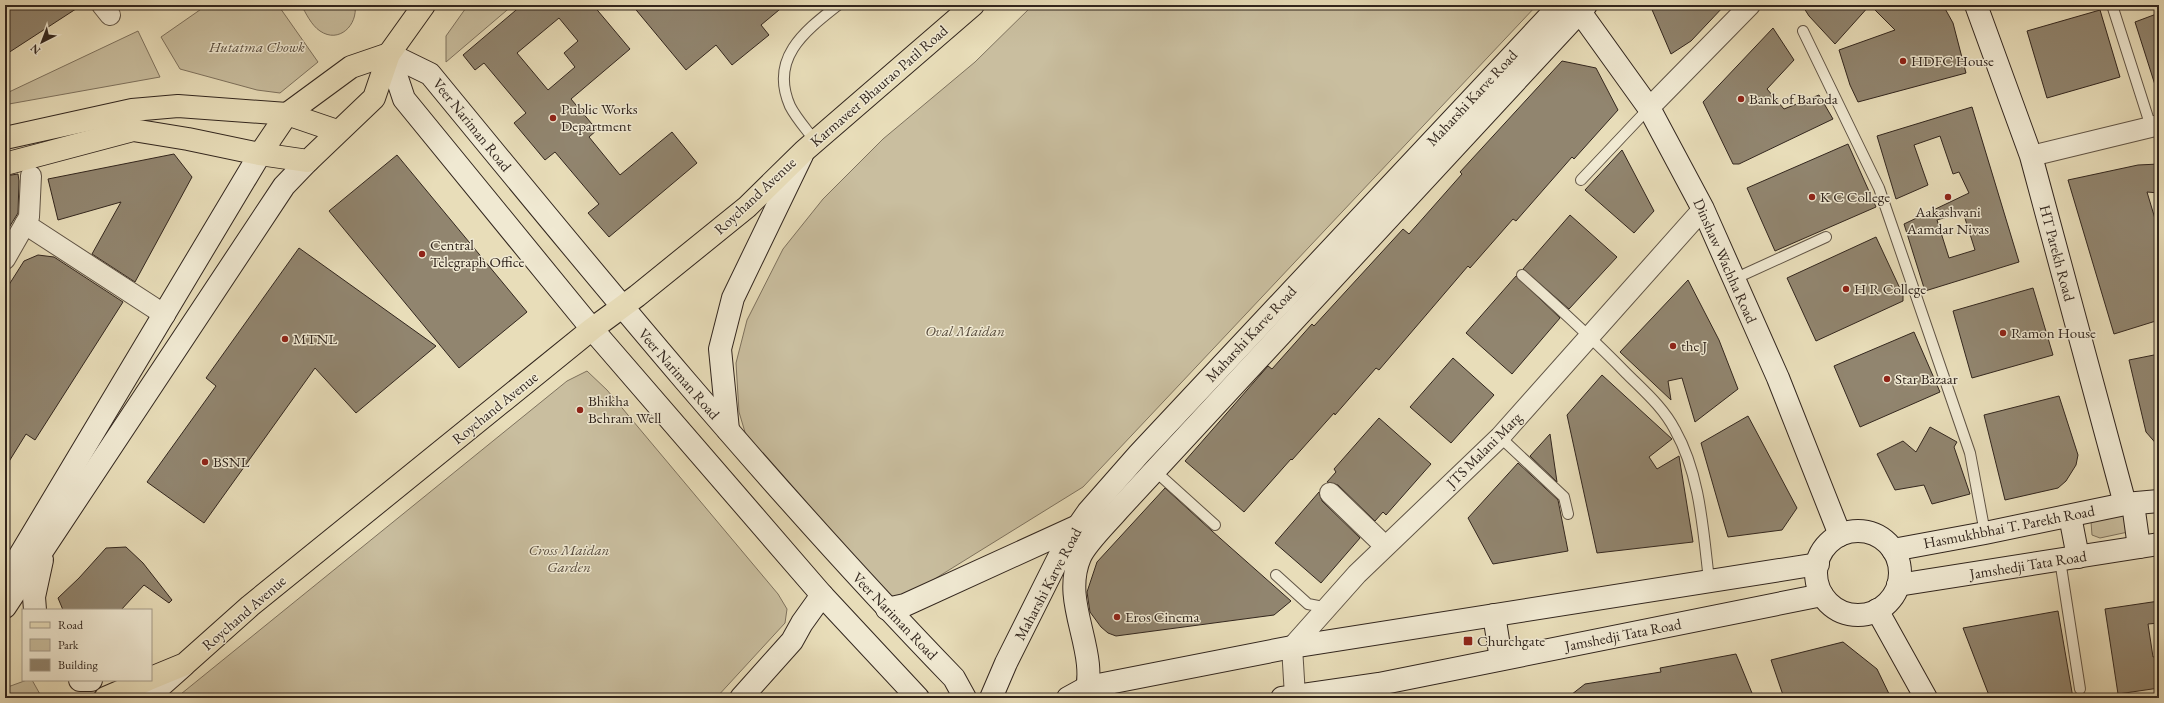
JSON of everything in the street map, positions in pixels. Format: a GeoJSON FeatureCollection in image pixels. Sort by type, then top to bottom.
{"type":"FeatureCollection","features":[{"type":"Feature","properties":{"kind":"main road"},"geometry":{"type":"LineString","coordinates":[[5,607],[284,186],[337,131],[374,98],[389,54],[424,5]]}},
{"type":"Feature","properties":{"kind":"main road","name":"Karmaveer Bhaurao Patil Road"},"geometry":{"type":"LineString","coordinates":[[810,146],[973,5]]}},
{"type":"Feature","properties":{"kind":"main road","name":"Maharshi Karve Road"},"geometry":{"type":"LineString","coordinates":[[991,698],[1006,663],[1055,566],[1078,526],[1139,454],[1560,5]]}},
{"type":"Feature","properties":{"kind":"main road","name":"HT Parekh Road"},"geometry":{"type":"LineString","coordinates":[[1976,5],[2031,156],[2129,504],[2149,546]]}},
{"type":"Feature","properties":{"kind":"main road","name":"Maharshi Karve Road"},"geometry":{"type":"LineString","coordinates":[[1086,692],[1089,663],[1073,591],[1075,572],[1081,555],[1154,470],[1580,7]]}},
{"type":"Feature","properties":{"kind":"main road","name":"Dinshaw Wachha Road"},"geometry":{"type":"LineString","coordinates":[[1580,7],[1649,108],[1703,209],[1778,378],[1840,535]]}},
{"type":"Feature","properties":{"kind":"main road"},"geometry":{"type":"LineString","coordinates":[[5,580],[260,154],[286,114],[351,67],[389,54]]}},
{"type":"Feature","properties":{"kind":"main road"},"geometry":{"type":"LineString","coordinates":[[389,54],[404,99],[592,329],[822,595],[918,698]]}},
{"type":"Feature","properties":{"kind":"main road","name":"Veer Nariman Road"},"geometry":{"type":"LineString","coordinates":[[389,54],[430,74],[622,307],[728,430],[887,609],[954,678],[965,698]]}},
{"type":"Feature","properties":{"kind":"main road"},"geometry":{"type":"LineString","coordinates":[[5,138],[132,110],[178,106],[286,114],[337,131]]}},
{"type":"Feature","properties":{"kind":"main road"},"geometry":{"type":"LineString","coordinates":[[5,164],[133,130],[188,138],[306,163]]}},
{"type":"Feature","properties":{"kind":"main road"},"geometry":{"type":"LineString","coordinates":[[728,430],[720,349],[733,298],[810,146]]}},
{"type":"Feature","properties":{"kind":"main road","name":"Roychand Avenue"},"geometry":{"type":"LineString","coordinates":[[152,678],[185,664],[250,606],[592,329],[622,307],[747,207],[810,146]]}},
{"type":"Feature","properties":{"kind":"main road","name":"Hasmukhbhai T. Parekh Road"},"geometry":{"type":"LineString","coordinates":[[1893,550],[2129,504],[2159,501]]}},
{"type":"Feature","properties":{"kind":"main road"},"geometry":{"type":"LineString","coordinates":[[2069,559],[2070,516]]}},
{"type":"Feature","properties":{"kind":"main road"},"geometry":{"type":"LineString","coordinates":[[887,609],[905,605],[1078,526]]}},
{"type":"Feature","properties":{"kind":"main road"},"geometry":{"type":"LineString","coordinates":[[1860,531],[1873,534],[1884,540],[1893,550],[1898,562],[1900,575],[1898,585],[1890,599],[1877,610],[1868,613],[1855,614],[1842,612],[1831,605],[1822,595],[1817,582],[1818,564],[1826,546],[1840,535],[1848,532],[1860,531]]}},
{"type":"Feature","properties":{"kind":"main road"},"geometry":{"type":"LineString","coordinates":[[35,609],[34,597],[46,545]]}},
{"type":"Feature","properties":{"kind":"main road","name":"Jamshedji Tata Road"},"geometry":{"type":"LineString","coordinates":[[1898,585],[2149,546]]}},
{"type":"Feature","properties":{"kind":"main road"},"geometry":{"type":"LineString","coordinates":[[1068,698],[1086,692],[1292,647],[1818,564]]}},
{"type":"Feature","properties":{"kind":"main road"},"geometry":{"type":"LineString","coordinates":[[741,698],[792,641],[802,622],[822,595]]}},
{"type":"Feature","properties":{"kind":"main road","name":"Jamshedji Tata Road"},"geometry":{"type":"LineString","coordinates":[[1296,697],[1380,691],[1500,659],[1822,595]]}},
{"type":"Feature","properties":{"kind":"main road"},"geometry":{"type":"LineString","coordinates":[[1877,610],[1926,698]]}},
{"type":"Feature","properties":{"kind":"main road"},"geometry":{"type":"LineString","coordinates":[[1494,615],[1500,659]]}},
{"type":"Feature","properties":{"kind":"main road"},"geometry":{"type":"LineString","coordinates":[[152,670],[185,664]]}},
{"type":"Feature","properties":{"kind":"main road"},"geometry":{"type":"LineString","coordinates":[[147,698],[185,664]]}},
{"type":"Feature","properties":{"kind":"main road"},"geometry":{"type":"LineString","coordinates":[[105,698],[145,681]]}},
{"type":"Feature","properties":{"kind":"street"},"geometry":{"type":"LineString","coordinates":[[1649,108],[1750,5]]}},
{"type":"Feature","properties":{"kind":"street"},"geometry":{"type":"LineString","coordinates":[[2031,156],[2155,126]]}},
{"type":"Feature","properties":{"kind":"street"},"geometry":{"type":"LineString","coordinates":[[5,259],[27,221],[31,176]]}},
{"type":"Feature","properties":{"kind":"street","name":"JTS Malani Marg"},"geometry":{"type":"LineString","coordinates":[[1292,647],[1385,546],[1500,436],[1703,209]]}},
{"type":"Feature","properties":{"kind":"street"},"geometry":{"type":"LineString","coordinates":[[27,221],[165,314]]}},
{"type":"Feature","properties":{"kind":"street"},"geometry":{"type":"LineString","coordinates":[[1330,493],[1385,546]]}},
{"type":"Feature","properties":{"kind":"street"},"geometry":{"type":"LineString","coordinates":[[1292,647],[1296,697]]}},
{"type":"Feature","properties":{"kind":"lane"},"geometry":{"type":"LineString","coordinates":[[810,146],[791,106],[785,84],[785,68],[788,55],[796,42],[809,28],[838,5]]}},
{"type":"Feature","properties":{"kind":"lane"},"geometry":{"type":"LineString","coordinates":[[2112,5],[2155,126]]}},
{"type":"Feature","properties":{"kind":"lane"},"geometry":{"type":"LineString","coordinates":[[1803,31],[1879,188],[1970,453],[1985,533]]}},
{"type":"Feature","properties":{"kind":"lane"},"geometry":{"type":"LineString","coordinates":[[1580,180],[1649,108]]}},
{"type":"Feature","properties":{"kind":"lane"},"geometry":{"type":"LineString","coordinates":[[1734,279],[1826,236]]}},
{"type":"Feature","properties":{"kind":"lane"},"geometry":{"type":"LineString","coordinates":[[1522,275],[1590,336],[1662,409],[1676,431],[1686,455],[1696,490],[1709,580]]}},
{"type":"Feature","properties":{"kind":"lane"},"geometry":{"type":"LineString","coordinates":[[1500,436],[1564,497],[1568,514]]}},
{"type":"Feature","properties":{"kind":"lane"},"geometry":{"type":"LineString","coordinates":[[1154,470],[1215,525]]}},
{"type":"Feature","properties":{"kind":"lane"},"geometry":{"type":"LineString","coordinates":[[2069,559],[2080,689]]}},
{"type":"Feature","properties":{"kind":"lane"},"geometry":{"type":"LineString","coordinates":[[1276,575],[1308,604],[1328,608]]}},
{"type":"Feature","properties":{"kind":"green space","name":"Hutatma Chowk"},"geometry":{"type":"Polygon","coordinates":[[[207,5],[278,5],[318,62],[280,93],[257,90],[180,69],[161,37],[207,5]]]}},
{"type":"Feature","properties":{"kind":"green space"},"geometry":{"type":"Polygon","coordinates":[[[301,5],[355,5],[355,12],[350,25],[346,30],[340,34],[334,35],[320,31],[314,26],[301,5]]]}},
{"type":"Feature","properties":{"kind":"green space"},"geometry":{"type":"Polygon","coordinates":[[[468,5],[513,5],[446,62],[446,36],[468,5]]]}},
{"type":"Feature","properties":{"kind":"green space","name":"Oval Maidan"},"geometry":{"type":"Polygon","coordinates":[[[1033,5],[1537,5],[1083,487],[899,601],[849,564],[750,449],[739,412],[736,363],[747,320],[783,249],[823,199],[883,139],[975,62],[1033,5]]]}},
{"type":"Feature","properties":{"kind":"green space"},"geometry":{"type":"Polygon","coordinates":[[[138,31],[160,77],[9,104],[9,92],[138,31]]]}},
{"type":"Feature","properties":{"kind":"green space","name":"Cross Maidan Garden"},"geometry":{"type":"Polygon","coordinates":[[[587,371],[607,390],[778,594],[787,609],[785,623],[716,698],[176,698],[567,381],[587,371]]]}},
{"type":"Feature","properties":{"kind":"green space"},"geometry":{"type":"Polygon","coordinates":[[[2125,514],[2128,532],[2100,538],[2092,535],[2091,522],[2125,514]]]}},
{"type":"Feature","properties":{"kind":"green space"},"geometry":{"type":"Polygon","coordinates":[[[24,681],[33,681],[41,696],[37,698],[5,698],[5,688],[24,681]]]}},
{"type":"Feature","properties":{"kind":"building"},"geometry":{"type":"Polygon","coordinates":[[[5,5],[82,5],[5,55],[5,5]]]}},
{"type":"Feature","properties":{"kind":"building","name":"Public Works Department"},"geometry":{"type":"Polygon","coordinates":[[[522,5],[593,5],[630,49],[571,99],[597,130],[589,137],[620,175],[672,132],[697,163],[609,237],[588,213],[599,204],[555,152],[545,160],[514,123],[526,113],[484,63],[475,70],[463,55],[522,5]],[[559,18],[517,53],[548,90],[575,67],[564,53],[578,41],[559,18]]]}},
{"type":"Feature","properties":{"kind":"building"},"geometry":{"type":"Polygon","coordinates":[[[632,5],[785,5],[761,25],[769,35],[732,65],[716,45],[686,70],[632,5]]]}},
{"type":"Feature","properties":{"kind":"building"},"geometry":{"type":"Polygon","coordinates":[[[1650,5],[1725,5],[1691,41],[1671,54],[1650,5]]]}},
{"type":"Feature","properties":{"kind":"building"},"geometry":{"type":"Polygon","coordinates":[[[1802,5],[1870,5],[1835,44],[1809,16],[1802,5]]]}},
{"type":"Feature","properties":{"kind":"building","name":"HDFC House"},"geometry":{"type":"Polygon","coordinates":[[[1870,5],[1943,5],[1953,23],[1966,73],[1858,102],[1850,85],[1839,50],[1895,30],[1870,5]]]}},
{"type":"Feature","properties":{"kind":"building"},"geometry":{"type":"Polygon","coordinates":[[[2100,10],[2120,77],[2047,98],[2027,31],[2100,10]]]}},
{"type":"Feature","properties":{"kind":"building"},"geometry":{"type":"Polygon","coordinates":[[[2159,13],[2159,87],[2156,88],[2135,22],[2159,13]]]}},
{"type":"Feature","properties":{"kind":"building","name":"Bank of Baroda"},"geometry":{"type":"Polygon","coordinates":[[[1773,28],[1794,60],[1767,89],[1784,109],[1819,95],[1833,119],[1739,164],[1733,164],[1703,102],[1773,28]]]}},
{"type":"Feature","properties":{"kind":"building"},"geometry":{"type":"Polygon","coordinates":[[[1562,61],[1596,68],[1618,110],[1574,159],[1572,157],[1516,221],[1513,219],[1470,268],[1468,266],[1379,370],[1376,368],[1335,415],[1334,413],[1244,512],[1185,461],[1268,366],[1272,369],[1312,324],[1314,326],[1403,229],[1409,234],[1462,174],[1460,172],[1562,61]]]}},
{"type":"Feature","properties":{"kind":"building","name":"Aakashvani Aamdar Nivas"},"geometry":{"type":"Polygon","coordinates":[[[1972,107],[2019,262],[1925,291],[1904,224],[1969,193],[1959,172],[1953,174],[1940,136],[1914,145],[1928,185],[1896,199],[1877,136],[1972,107]],[[1963,212],[1937,220],[1949,258],[1975,250],[1963,212]]]}},
{"type":"Feature","properties":{"kind":"building","name":"K C College"},"geometry":{"type":"Polygon","coordinates":[[[1848,144],[1876,207],[1775,251],[1747,188],[1848,144]]]}},
{"type":"Feature","properties":{"kind":"building"},"geometry":{"type":"Polygon","coordinates":[[[1622,150],[1654,211],[1634,233],[1585,190],[1622,150]]]}},
{"type":"Feature","properties":{"kind":"building"},"geometry":{"type":"Polygon","coordinates":[[[174,154],[192,177],[135,282],[92,254],[121,202],[58,220],[48,179],[174,154]]]}},
{"type":"Feature","properties":{"kind":"building","name":"Central Telegraph Office"},"geometry":{"type":"Polygon","coordinates":[[[397,155],[527,312],[459,368],[329,211],[397,155]]]}},
{"type":"Feature","properties":{"kind":"building"},"geometry":{"type":"Polygon","coordinates":[[[2159,164],[2159,193],[2147,192],[2159,232],[2159,320],[2114,334],[2068,180],[2138,165],[2159,164]]]}},
{"type":"Feature","properties":{"kind":"building"},"geometry":{"type":"Polygon","coordinates":[[[18,174],[18,213],[5,234],[5,176],[18,174]]]}},
{"type":"Feature","properties":{"kind":"building"},"geometry":{"type":"Polygon","coordinates":[[[1570,215],[1617,257],[1569,309],[1523,269],[1570,215]]]}},
{"type":"Feature","properties":{"kind":"building","name":"H R College"},"geometry":{"type":"Polygon","coordinates":[[[1876,237],[1903,295],[1903,301],[1816,341],[1787,278],[1876,237]]]}},
{"type":"Feature","properties":{"kind":"building"},"geometry":{"type":"Polygon","coordinates":[[[299,248],[436,346],[356,413],[315,368],[204,523],[147,482],[216,386],[206,378],[299,248]]]}},
{"type":"Feature","properties":{"kind":"building"},"geometry":{"type":"Polygon","coordinates":[[[38,255],[54,257],[123,302],[35,440],[26,434],[5,468],[5,291],[24,261],[38,255]]]}},
{"type":"Feature","properties":{"kind":"building"},"geometry":{"type":"Polygon","coordinates":[[[1516,276],[1560,318],[1512,374],[1466,333],[1516,276]]]}},
{"type":"Feature","properties":{"kind":"building","name":"the J"},"geometry":{"type":"Polygon","coordinates":[[[1688,280],[1719,340],[1738,389],[1695,422],[1682,378],[1668,381],[1671,400],[1620,352],[1688,280]]]}},
{"type":"Feature","properties":{"kind":"building","name":"Ramon House"},"geometry":{"type":"Polygon","coordinates":[[[2033,288],[2053,355],[1972,378],[1953,311],[2033,288]]]}},
{"type":"Feature","properties":{"kind":"building","name":"Star Bazaar"},"geometry":{"type":"Polygon","coordinates":[[[1914,332],[1940,392],[1860,427],[1834,366],[1914,332]]]}},
{"type":"Feature","properties":{"kind":"building"},"geometry":{"type":"Polygon","coordinates":[[[2159,354],[2159,447],[2146,432],[2129,360],[2159,354]]]}},
{"type":"Feature","properties":{"kind":"building"},"geometry":{"type":"Polygon","coordinates":[[[1453,358],[1494,395],[1451,443],[1410,407],[1453,358]]]}},
{"type":"Feature","properties":{"kind":"building"},"geometry":{"type":"Polygon","coordinates":[[[1602,375],[1672,439],[1649,457],[1657,469],[1679,456],[1693,542],[1597,553],[1567,415],[1602,375]]]}},
{"type":"Feature","properties":{"kind":"building"},"geometry":{"type":"Polygon","coordinates":[[[2059,396],[2078,455],[2076,465],[2066,481],[2058,488],[2005,500],[1984,415],[2059,396]]]}},
{"type":"Feature","properties":{"kind":"building"},"geometry":{"type":"Polygon","coordinates":[[[1748,416],[1797,508],[1782,530],[1728,537],[1701,443],[1748,416]]]}},
{"type":"Feature","properties":{"kind":"building"},"geometry":{"type":"Polygon","coordinates":[[[1379,418],[1431,464],[1386,515],[1383,512],[1375,521],[1338,485],[1327,482],[1336,472],[1334,469],[1379,418]]]}},
{"type":"Feature","properties":{"kind":"building"},"geometry":{"type":"Polygon","coordinates":[[[1930,427],[1957,442],[1954,447],[1970,494],[1932,504],[1924,485],[1895,490],[1877,454],[1903,441],[1916,452],[1930,427]]]}},
{"type":"Feature","properties":{"kind":"building"},"geometry":{"type":"Polygon","coordinates":[[[1550,434],[1557,482],[1530,456],[1550,434]]]}},
{"type":"Feature","properties":{"kind":"building"},"geometry":{"type":"Polygon","coordinates":[[[1518,463],[1558,500],[1568,551],[1493,564],[1468,518],[1518,463]]]}},
{"type":"Feature","properties":{"kind":"building"},"geometry":{"type":"Polygon","coordinates":[[[1165,488],[1291,601],[1274,615],[1116,636],[1108,633],[1101,627],[1090,612],[1087,592],[1097,562],[1165,488]]]}},
{"type":"Feature","properties":{"kind":"building"},"geometry":{"type":"Polygon","coordinates":[[[1319,492],[1322,501],[1360,538],[1321,583],[1275,543],[1319,492]]]}},
{"type":"Feature","properties":{"kind":"building"},"geometry":{"type":"Polygon","coordinates":[[[126,547],[143,563],[172,600],[169,603],[144,585],[122,609],[63,609],[58,598],[79,578],[106,548],[126,547]]]}},
{"type":"Feature","properties":{"kind":"building"},"geometry":{"type":"Polygon","coordinates":[[[2159,601],[2159,623],[2148,624],[2153,657],[2159,656],[2159,688],[2118,694],[2105,609],[2159,601]]]}},
{"type":"Feature","properties":{"kind":"building"},"geometry":{"type":"Polygon","coordinates":[[[2058,611],[2073,698],[1990,698],[1963,628],[2058,611]]]}},
{"type":"Feature","properties":{"kind":"building"},"geometry":{"type":"Polygon","coordinates":[[[1843,642],[1877,669],[1891,698],[1784,698],[1771,660],[1843,642]]]}},
{"type":"Feature","properties":{"kind":"building"},"geometry":{"type":"Polygon","coordinates":[[[1736,654],[1754,698],[1567,698],[1585,684],[1661,672],[1660,668],[1736,654]]]}},
{"type":"Feature","properties":{"kind":"place","name":"HDFC House"},"geometry":{"type":"Point","coordinates":[1903,61]}},
{"type":"Feature","properties":{"kind":"place","name":"Bank of Baroda"},"geometry":{"type":"Point","coordinates":[1741,99]}},
{"type":"Feature","properties":{"kind":"place","name":"Public Works Department"},"geometry":{"type":"Point","coordinates":[553,118]}},
{"type":"Feature","properties":{"kind":"place","name":"K C College"},"geometry":{"type":"Point","coordinates":[1812,197]}},
{"type":"Feature","properties":{"kind":"place","name":"Aakashvani Aamdar Nivas"},"geometry":{"type":"Point","coordinates":[1948,197]}},
{"type":"Feature","properties":{"kind":"place","name":"Central Telegraph Office"},"geometry":{"type":"Point","coordinates":[422,254]}},
{"type":"Feature","properties":{"kind":"place","name":"H R College"},"geometry":{"type":"Point","coordinates":[1846,289]}},
{"type":"Feature","properties":{"kind":"place","name":"Ramon House"},"geometry":{"type":"Point","coordinates":[2003,333]}},
{"type":"Feature","properties":{"kind":"place","name":"MTNL"},"geometry":{"type":"Point","coordinates":[285,339]}},
{"type":"Feature","properties":{"kind":"place","name":"the J"},"geometry":{"type":"Point","coordinates":[1673,346]}},
{"type":"Feature","properties":{"kind":"place","name":"Star Bazaar"},"geometry":{"type":"Point","coordinates":[1887,379]}},
{"type":"Feature","properties":{"kind":"place","name":"Bhikha Behram Well"},"geometry":{"type":"Point","coordinates":[580,410]}},
{"type":"Feature","properties":{"kind":"place","name":"BSNL"},"geometry":{"type":"Point","coordinates":[205,462]}},
{"type":"Feature","properties":{"kind":"place","name":"Eros Cinema"},"geometry":{"type":"Point","coordinates":[1117,617]}},
{"type":"Feature","properties":{"kind":"place","name":"Churchgate"},"geometry":{"type":"Point","coordinates":[1468,641]}}]}
